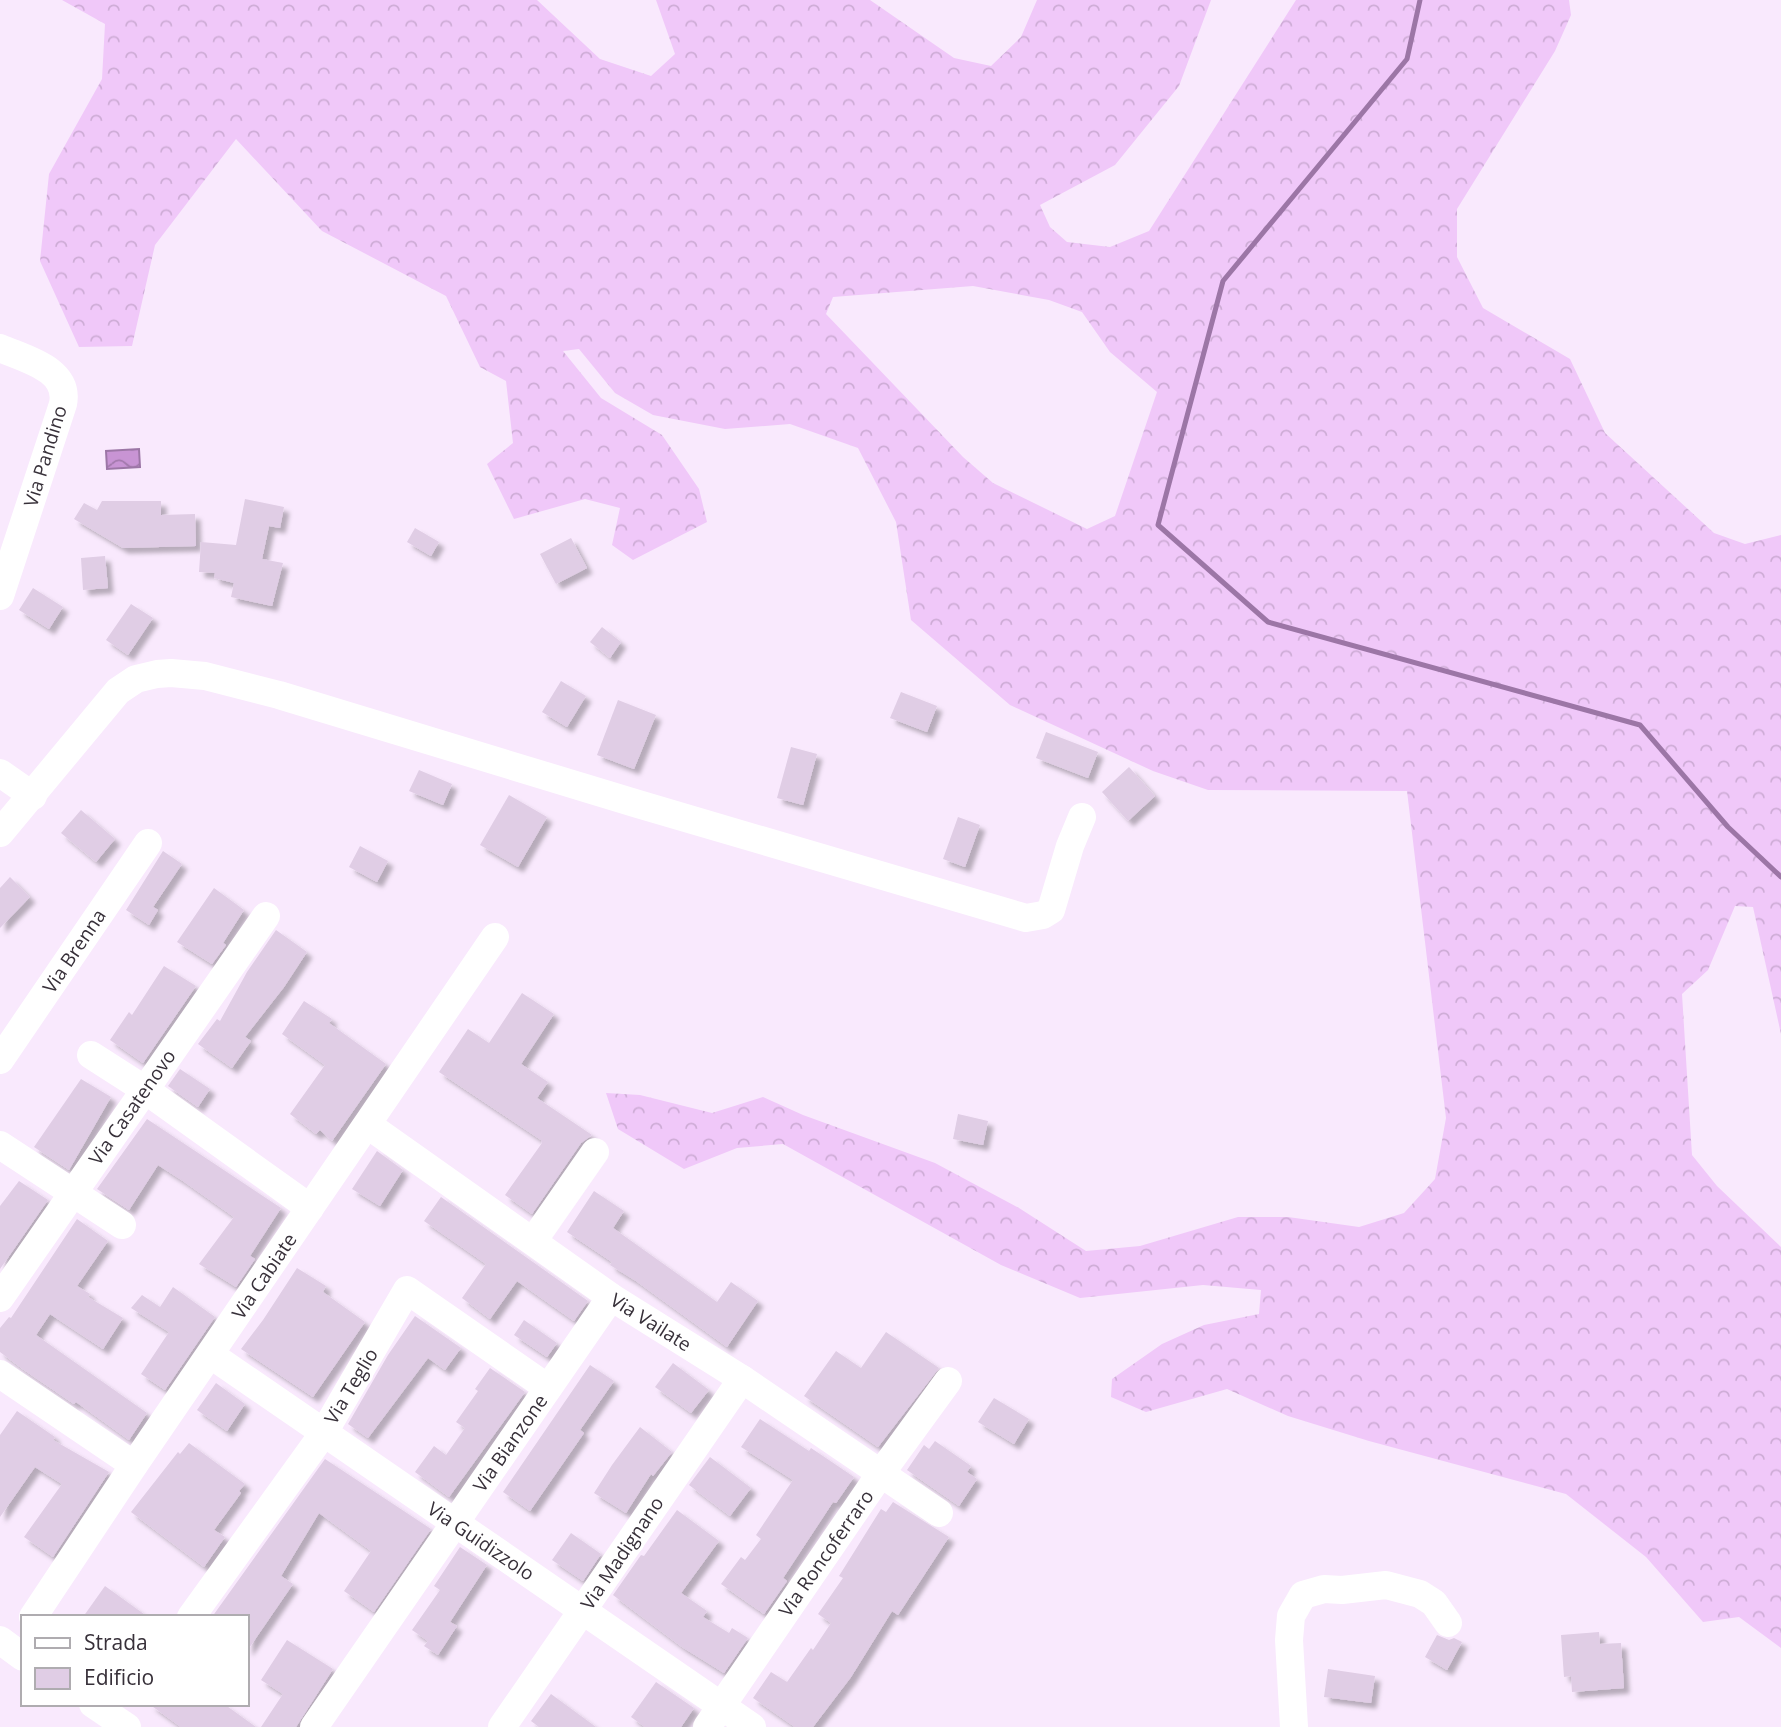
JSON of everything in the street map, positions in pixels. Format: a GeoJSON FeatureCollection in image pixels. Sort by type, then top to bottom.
{"type":"FeatureCollection","features":[{"type":"Feature","properties":{"kind":"street","name":"Via Pandino"},"geometry":{"type":"LineString","coordinates":[[0,348],[53,373],[62,384],[64,393],[63,404],[0,596]]}},
{"type":"Feature","properties":{"kind":"street"},"geometry":{"type":"LineString","coordinates":[[0,833],[12,789],[118,691],[136,679],[171,673],[205,676],[279,695],[1026,918],[1043,915],[1051,910],[1069,846],[1082,817]]}},
{"type":"Feature","properties":{"kind":"street","name":"Via Brenna"},"geometry":{"type":"LineString","coordinates":[[0,1060],[148,842]]}},
{"type":"Feature","properties":{"kind":"street","name":"Via Casatenovo"},"geometry":{"type":"LineString","coordinates":[[0,1298],[266,916]]}},
{"type":"Feature","properties":{"kind":"street","name":"Via Cabiate"},"geometry":{"type":"LineString","coordinates":[[34,1615],[495,937]]}},
{"type":"Feature","properties":{"kind":"street"},"geometry":{"type":"LineString","coordinates":[[91,1055],[144,1089],[310,1208]]}},
{"type":"Feature","properties":{"kind":"street","name":"Via Vailate"},"geometry":{"type":"LineString","coordinates":[[368,1125],[611,1297],[742,1379],[939,1513]]}},
{"type":"Feature","properties":{"kind":"street"},"geometry":{"type":"LineString","coordinates":[[0,1145],[122,1225]]}},
{"type":"Feature","properties":{"kind":"street"},"geometry":{"type":"LineString","coordinates":[[533,1241],[594,1152]]}},
{"type":"Feature","properties":{"kind":"street","name":"Via Teglio"},"geometry":{"type":"LineString","coordinates":[[192,1615],[323,1434],[407,1290],[548,1388]]}},
{"type":"Feature","properties":{"kind":"street","name":"Via Bianzone"},"geometry":{"type":"LineString","coordinates":[[314,1727],[611,1297]]}},
{"type":"Feature","properties":{"kind":"street","name":"Via Guidizzolo"},"geometry":{"type":"LineString","coordinates":[[211,1355],[583,1611],[714,1716],[752,1727]]}},
{"type":"Feature","properties":{"kind":"street","name":"Via Madignano"},"geometry":{"type":"LineString","coordinates":[[502,1727],[742,1379]]}},
{"type":"Feature","properties":{"kind":"street","name":"Via Roncoferraro"},"geometry":{"type":"LineString","coordinates":[[714,1716],[881,1473],[948,1381]]}},
{"type":"Feature","properties":{"kind":"street"},"geometry":{"type":"LineString","coordinates":[[5,1388],[134,1465]]}},
{"type":"Feature","properties":{"kind":"street"},"geometry":{"type":"LineString","coordinates":[[1294,1727],[1289,1640],[1292,1616],[1303,1595],[1324,1589],[1342,1590],[1385,1585],[1420,1594],[1434,1603],[1448,1623]]}},
{"type":"Feature","properties":{"kind":"green space"},"geometry":{"type":"Polygon","coordinates":[[[62,0],[537,0],[600,59],[651,76],[675,54],[656,0],[870,0],[954,58],[991,66],[1021,37],[1037,0],[1211,0],[1179,86],[1115,165],[1040,205],[1050,227],[1067,242],[1110,247],[1149,231],[1296,0],[1569,0],[1571,15],[1555,51],[1457,209],[1457,257],[1483,308],[1570,359],[1605,433],[1714,533],[1745,544],[1781,535],[1781,1034],[1753,907],[1735,906],[1708,970],[1682,994],[1692,1155],[1717,1186],[1781,1247],[1781,1648],[1739,1617],[1703,1622],[1646,1557],[1566,1494],[1369,1441],[1288,1416],[1227,1389],[1146,1412],[1111,1397],[1112,1379],[1162,1344],[1204,1325],[1259,1314],[1261,1290],[1203,1285],[1080,1298],[1001,1265],[783,1144],[737,1148],[684,1169],[618,1129],[606,1093],[640,1095],[712,1113],[763,1097],[803,1115],[935,1163],[1019,1208],[1086,1251],[1140,1246],[1238,1217],[1288,1217],[1359,1227],[1404,1213],[1435,1179],[1446,1118],[1407,791],[1208,790],[1153,771],[1010,705],[911,620],[896,522],[858,448],[790,424],[725,429],[653,415],[615,393],[579,349],[563,351],[601,398],[662,435],[699,489],[707,522],[633,560],[612,545],[620,508],[585,499],[514,519],[487,464],[513,443],[506,381],[480,367],[446,296],[322,231],[236,139],[155,245],[132,346],[79,347],[40,261],[49,174],[102,79],[105,24],[62,0]],[[973,286],[833,297],[826,314],[963,457],[993,483],[1087,529],[1115,516],[1157,392],[1110,352],[1082,312],[1049,300],[973,286]]]}},
{"type":"Feature","properties":{"kind":"water"},"geometry":{"type":"Polygon","coordinates":[[[139,449],[140,467],[107,469],[106,451],[139,449]]]}},
{"type":"Feature","properties":{"kind":"building"},"geometry":{"type":"Polygon","coordinates":[[[245,499],[284,507],[280,528],[269,526],[262,559],[283,563],[272,606],[231,597],[234,583],[214,578],[215,573],[199,572],[201,542],[236,545],[245,499]]]}},
{"type":"Feature","properties":{"kind":"building"},"geometry":{"type":"Polygon","coordinates":[[[102,501],[161,501],[161,515],[195,514],[196,546],[123,548],[74,519],[84,503],[97,510],[102,501]]]}},
{"type":"Feature","properties":{"kind":"building"},"geometry":{"type":"Polygon","coordinates":[[[415,528],[439,542],[431,556],[407,542],[415,528]]]}},
{"type":"Feature","properties":{"kind":"building"},"geometry":{"type":"Polygon","coordinates":[[[571,538],[587,568],[556,584],[540,554],[571,538]]]}},
{"type":"Feature","properties":{"kind":"building"},"geometry":{"type":"Polygon","coordinates":[[[105,556],[108,588],[83,590],[81,558],[105,556]]]}},
{"type":"Feature","properties":{"kind":"building"},"geometry":{"type":"Polygon","coordinates":[[[33,588],[63,607],[49,629],[19,610],[33,588]]]}},
{"type":"Feature","properties":{"kind":"building"},"geometry":{"type":"Polygon","coordinates":[[[131,604],[153,618],[128,655],[106,640],[131,604]]]}},
{"type":"Feature","properties":{"kind":"building"},"geometry":{"type":"Polygon","coordinates":[[[602,627],[621,642],[610,658],[590,642],[602,627]]]}},
{"type":"Feature","properties":{"kind":"building"},"geometry":{"type":"Polygon","coordinates":[[[561,681],[586,696],[567,727],[542,712],[561,681]]]}},
{"type":"Feature","properties":{"kind":"building"},"geometry":{"type":"Polygon","coordinates":[[[901,692],[937,706],[927,732],[890,718],[901,692]]]}},
{"type":"Feature","properties":{"kind":"building"},"geometry":{"type":"Polygon","coordinates":[[[618,700],[656,715],[634,769],[597,755],[618,700]]]}},
{"type":"Feature","properties":{"kind":"building"},"geometry":{"type":"Polygon","coordinates":[[[1046,732],[1098,752],[1088,778],[1036,758],[1046,732]]]}},
{"type":"Feature","properties":{"kind":"building"},"geometry":{"type":"Polygon","coordinates":[[[791,747],[817,754],[803,805],[777,798],[791,747]]]}},
{"type":"Feature","properties":{"kind":"building"},"geometry":{"type":"Polygon","coordinates":[[[1129,767],[1155,796],[1128,821],[1102,792],[1129,767]]]}},
{"type":"Feature","properties":{"kind":"building"},"geometry":{"type":"Polygon","coordinates":[[[419,770],[452,784],[443,805],[409,791],[419,770]]]}},
{"type":"Feature","properties":{"kind":"building"},"geometry":{"type":"Polygon","coordinates":[[[509,795],[547,817],[518,867],[480,845],[509,795]]]}},
{"type":"Feature","properties":{"kind":"building"},"geometry":{"type":"Polygon","coordinates":[[[81,810],[115,839],[96,862],[61,833],[81,810]]]}},
{"type":"Feature","properties":{"kind":"building"},"geometry":{"type":"Polygon","coordinates":[[[958,817],[980,825],[965,867],[943,859],[958,817]]]}},
{"type":"Feature","properties":{"kind":"building"},"geometry":{"type":"Polygon","coordinates":[[[360,846],[388,861],[377,882],[349,867],[360,846]]]}},
{"type":"Feature","properties":{"kind":"building"},"geometry":{"type":"Polygon","coordinates":[[[163,851],[182,864],[153,907],[158,910],[149,925],[126,910],[163,851]]]}},
{"type":"Feature","properties":{"kind":"building"},"geometry":{"type":"Polygon","coordinates":[[[10,877],[30,897],[0,928],[0,888],[10,877]]]}},
{"type":"Feature","properties":{"kind":"building"},"geometry":{"type":"Polygon","coordinates":[[[214,888],[244,910],[223,943],[226,945],[212,964],[177,942],[214,888]]]}},
{"type":"Feature","properties":{"kind":"building"},"geometry":{"type":"Polygon","coordinates":[[[276,930],[307,952],[245,1037],[251,1041],[232,1068],[198,1044],[217,1019],[220,1021],[247,972],[276,930]]]}},
{"type":"Feature","properties":{"kind":"building"},"geometry":{"type":"Polygon","coordinates":[[[164,966],[196,986],[143,1063],[110,1040],[129,1012],[132,1015],[164,966]]]}},
{"type":"Feature","properties":{"kind":"building"},"geometry":{"type":"Polygon","coordinates":[[[522,993],[554,1014],[521,1064],[548,1082],[537,1098],[592,1135],[581,1143],[532,1214],[505,1195],[542,1143],[541,1140],[439,1072],[468,1029],[489,1043],[522,993]]]}},
{"type":"Feature","properties":{"kind":"building"},"geometry":{"type":"Polygon","coordinates":[[[304,1001],[332,1019],[329,1023],[386,1064],[332,1141],[320,1130],[316,1134],[290,1114],[325,1065],[282,1034],[304,1001]]]}},
{"type":"Feature","properties":{"kind":"building"},"geometry":{"type":"Polygon","coordinates":[[[180,1069],[210,1089],[198,1107],[168,1086],[180,1069]]]}},
{"type":"Feature","properties":{"kind":"building"},"geometry":{"type":"Polygon","coordinates":[[[81,1079],[111,1097],[69,1170],[34,1147],[81,1079]]]}},
{"type":"Feature","properties":{"kind":"building"},"geometry":{"type":"Polygon","coordinates":[[[958,1114],[988,1121],[983,1145],[953,1139],[958,1114]]]}},
{"type":"Feature","properties":{"kind":"building"},"geometry":{"type":"Polygon","coordinates":[[[147,1119],[281,1208],[250,1256],[255,1259],[236,1287],[199,1264],[234,1217],[183,1181],[158,1165],[129,1210],[97,1189],[147,1119]]]}},
{"type":"Feature","properties":{"kind":"building"},"geometry":{"type":"Polygon","coordinates":[[[377,1151],[403,1170],[380,1206],[352,1189],[377,1151]]]}},
{"type":"Feature","properties":{"kind":"building"},"geometry":{"type":"Polygon","coordinates":[[[19,1181],[48,1200],[0,1269],[0,1206],[19,1181]]]}},
{"type":"Feature","properties":{"kind":"building"},"geometry":{"type":"Polygon","coordinates":[[[594,1191],[624,1211],[613,1228],[717,1302],[731,1282],[758,1301],[727,1347],[567,1232],[594,1191]]]}},
{"type":"Feature","properties":{"kind":"building"},"geometry":{"type":"Polygon","coordinates":[[[441,1197],[588,1301],[574,1321],[517,1281],[490,1319],[462,1298],[486,1264],[424,1221],[441,1197]]]}},
{"type":"Feature","properties":{"kind":"building"},"geometry":{"type":"Polygon","coordinates":[[[77,1219],[108,1241],[77,1286],[90,1294],[88,1297],[123,1318],[103,1349],[50,1314],[36,1335],[147,1413],[129,1440],[0,1352],[0,1328],[11,1318],[77,1219]]]}},
{"type":"Feature","properties":{"kind":"building"},"geometry":{"type":"Polygon","coordinates":[[[297,1268],[326,1286],[323,1292],[365,1322],[313,1397],[241,1349],[297,1268]]]}},
{"type":"Feature","properties":{"kind":"building"},"geometry":{"type":"Polygon","coordinates":[[[173,1287],[215,1317],[165,1390],[141,1374],[169,1332],[131,1308],[142,1295],[160,1307],[173,1287]]]}},
{"type":"Feature","properties":{"kind":"building"},"geometry":{"type":"Polygon","coordinates":[[[415,1316],[461,1348],[445,1370],[428,1358],[368,1438],[348,1424],[388,1355],[415,1316]]]}},
{"type":"Feature","properties":{"kind":"building"},"geometry":{"type":"Polygon","coordinates":[[[524,1320],[557,1343],[547,1357],[514,1335],[524,1320]]]}},
{"type":"Feature","properties":{"kind":"building"},"geometry":{"type":"Polygon","coordinates":[[[886,1332],[939,1368],[878,1447],[804,1396],[836,1351],[861,1368],[886,1332]]]}},
{"type":"Feature","properties":{"kind":"building"},"geometry":{"type":"Polygon","coordinates":[[[673,1363],[709,1390],[691,1413],[655,1387],[673,1363]]]}},
{"type":"Feature","properties":{"kind":"building"},"geometry":{"type":"Polygon","coordinates":[[[590,1365],[614,1381],[580,1430],[584,1433],[530,1511],[503,1492],[590,1365]]]}},
{"type":"Feature","properties":{"kind":"building"},"geometry":{"type":"Polygon","coordinates":[[[490,1368],[525,1392],[449,1497],[415,1472],[434,1446],[446,1455],[465,1428],[456,1422],[490,1368]]]}},
{"type":"Feature","properties":{"kind":"building"},"geometry":{"type":"Polygon","coordinates":[[[216,1383],[245,1404],[227,1431],[197,1410],[216,1383]]]}},
{"type":"Feature","properties":{"kind":"building"},"geometry":{"type":"Polygon","coordinates":[[[994,1398],[1029,1419],[1014,1444],[978,1422],[994,1398]]]}},
{"type":"Feature","properties":{"kind":"building"},"geometry":{"type":"Polygon","coordinates":[[[17,1411],[55,1437],[53,1440],[109,1472],[53,1557],[24,1537],[62,1484],[35,1467],[0,1517],[0,1435],[17,1411]]]}},
{"type":"Feature","properties":{"kind":"building"},"geometry":{"type":"Polygon","coordinates":[[[760,1419],[809,1451],[811,1448],[854,1477],[836,1503],[833,1502],[783,1578],[787,1581],[764,1614],[721,1584],[741,1557],[745,1560],[761,1539],[756,1535],[793,1480],[741,1447],[760,1419]]]}},
{"type":"Feature","properties":{"kind":"building"},"geometry":{"type":"Polygon","coordinates":[[[640,1427],[672,1452],[653,1476],[651,1474],[626,1513],[594,1493],[640,1427]]]}},
{"type":"Feature","properties":{"kind":"building"},"geometry":{"type":"Polygon","coordinates":[[[935,1441],[971,1466],[967,1472],[977,1479],[959,1506],[907,1470],[924,1445],[929,1449],[935,1441]]]}},
{"type":"Feature","properties":{"kind":"building"},"geometry":{"type":"Polygon","coordinates":[[[189,1443],[245,1484],[214,1530],[225,1537],[204,1567],[131,1512],[178,1452],[180,1454],[189,1443]]]}},
{"type":"Feature","properties":{"kind":"building"},"geometry":{"type":"Polygon","coordinates":[[[710,1457],[751,1488],[730,1516],[689,1485],[710,1457]]]}},
{"type":"Feature","properties":{"kind":"building"},"geometry":{"type":"Polygon","coordinates":[[[325,1459],[431,1529],[374,1612],[344,1591],[371,1551],[319,1513],[281,1576],[293,1584],[248,1650],[248,1615],[213,1615],[325,1459]]]}},
{"type":"Feature","properties":{"kind":"building"},"geometry":{"type":"Polygon","coordinates":[[[893,1502],[949,1537],[898,1615],[892,1611],[851,1677],[813,1727],[795,1727],[753,1698],[771,1672],[787,1682],[811,1648],[813,1650],[831,1623],[818,1614],[843,1578],[839,1576],[881,1509],[886,1512],[893,1502]]]}},
{"type":"Feature","properties":{"kind":"building"},"geometry":{"type":"Polygon","coordinates":[[[677,1510],[719,1541],[681,1593],[707,1611],[703,1617],[729,1633],[732,1628],[748,1638],[724,1673],[682,1647],[613,1595],[677,1510]]]}},
{"type":"Feature","properties":{"kind":"building"},"geometry":{"type":"Polygon","coordinates":[[[571,1533],[601,1554],[583,1581],[552,1560],[571,1533]]]}},
{"type":"Feature","properties":{"kind":"building"},"geometry":{"type":"Polygon","coordinates":[[[460,1547],[487,1565],[450,1622],[457,1626],[438,1655],[424,1646],[428,1641],[412,1630],[440,1590],[434,1586],[460,1547]]]}},
{"type":"Feature","properties":{"kind":"building"},"geometry":{"type":"Polygon","coordinates":[[[105,1586],[145,1615],[84,1615],[105,1586]]]}},
{"type":"Feature","properties":{"kind":"building"},"geometry":{"type":"Polygon","coordinates":[[[1599,1632],[1600,1644],[1621,1643],[1624,1688],[1572,1692],[1571,1676],[1564,1677],[1561,1635],[1599,1632]]]}},
{"type":"Feature","properties":{"kind":"building"},"geometry":{"type":"Polygon","coordinates":[[[1437,1635],[1462,1642],[1447,1670],[1425,1657],[1437,1635]]]}},
{"type":"Feature","properties":{"kind":"building"},"geometry":{"type":"Polygon","coordinates":[[[287,1640],[333,1669],[296,1727],[261,1727],[283,1694],[261,1680],[287,1640]]]}},
{"type":"Feature","properties":{"kind":"building"},"geometry":{"type":"Polygon","coordinates":[[[1328,1669],[1375,1676],[1371,1703],[1324,1697],[1328,1669]]]}},
{"type":"Feature","properties":{"kind":"building"},"geometry":{"type":"Polygon","coordinates":[[[656,1682],[694,1708],[681,1727],[645,1727],[631,1717],[656,1682]]]}},
{"type":"Feature","properties":{"kind":"building"},"geometry":{"type":"Polygon","coordinates":[[[551,1694],[596,1727],[539,1727],[531,1721],[551,1694]]]}},
{"type":"Feature","properties":{"kind":"building"},"geometry":{"type":"Polygon","coordinates":[[[152,1706],[227,1706],[256,1727],[181,1727],[152,1706]]]}},
{"type":"Feature","properties":{"kind":"waterway"},"geometry":{"type":"LineString","coordinates":[[1420,0],[1407,59],[1223,281],[1158,525],[1268,622],[1640,725],[1728,827],[1781,877]]}}]}
